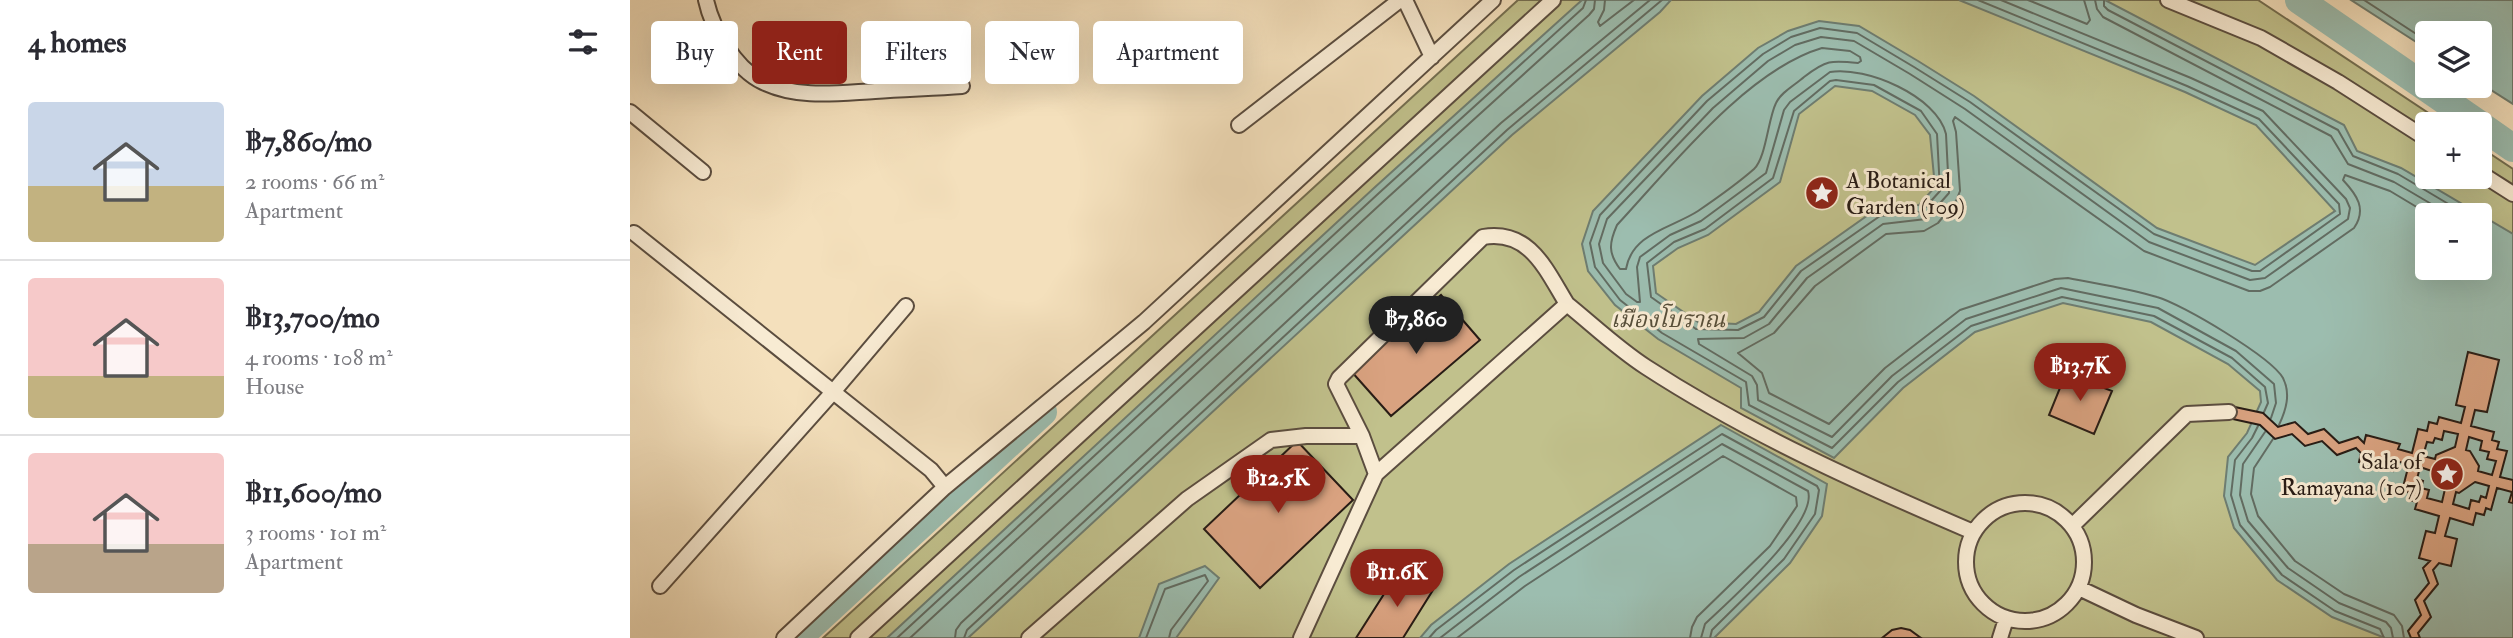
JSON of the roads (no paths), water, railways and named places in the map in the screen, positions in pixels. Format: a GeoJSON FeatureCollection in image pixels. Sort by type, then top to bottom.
{"type":"FeatureCollection","features":[{"type":"Feature","properties":{"kind":"lane"},"geometry":{"type":"LineString","coordinates":[[706,0],[709,16],[722,40],[739,62],[760,81],[783,90],[819,94],[962,86]]}},
{"type":"Feature","properties":{"kind":"lane"},"geometry":{"type":"LineString","coordinates":[[1239,125],[1400,0]]}},
{"type":"Feature","properties":{"kind":"lane"},"geometry":{"type":"LineString","coordinates":[[1405,0],[1432,57]]}},
{"type":"Feature","properties":{"kind":"lane"},"geometry":{"type":"LineString","coordinates":[[784,638],[945,487],[1144,322],[1493,0]]}},
{"type":"Feature","properties":{"kind":"lane"},"geometry":{"type":"LineString","coordinates":[[858,638],[1553,0]]}},
{"type":"Feature","properties":{"kind":"lane"},"geometry":{"type":"LineString","coordinates":[[2168,0],[2261,38],[2338,82],[2415,131]]}},
{"type":"Feature","properties":{"kind":"lane"},"geometry":{"type":"LineString","coordinates":[[630,112],[703,172]]}},
{"type":"Feature","properties":{"kind":"lane"},"geometry":{"type":"LineString","coordinates":[[2492,181],[2513,194]]}},
{"type":"Feature","properties":{"kind":"lane"},"geometry":{"type":"LineString","coordinates":[[634,233],[931,470],[945,487]]}},
{"type":"Feature","properties":{"kind":"lane"},"geometry":{"type":"LineString","coordinates":[[1376,474],[1362,436],[1336,384],[1339,378],[1483,237],[1509,236],[1530,248],[1567,304],[1644,366],[1843,476],[1973,532]]}},
{"type":"Feature","properties":{"kind":"lane"},"geometry":{"type":"LineString","coordinates":[[1301,638],[1376,474],[1567,304]]}},
{"type":"Feature","properties":{"kind":"lane"},"geometry":{"type":"LineString","coordinates":[[660,586],[906,306]]}},
{"type":"Feature","properties":{"kind":"lane"},"geometry":{"type":"LineString","coordinates":[[2072,526],[2187,414],[2229,412]]}},
{"type":"Feature","properties":{"kind":"lane"},"geometry":{"type":"LineString","coordinates":[[1029,638],[1187,499],[1271,440],[1306,436],[1362,436]]}},
{"type":"Feature","properties":{"kind":"lane"},"geometry":{"type":"LineString","coordinates":[[2012,504],[2038,505],[2056,513],[2072,526],[2081,545],[2084,563],[2078,588],[2059,611],[2036,621],[2006,619],[1988,609],[1971,589],[1965,569],[1967,549],[1973,532],[1993,512],[2012,504]]}},
{"type":"Feature","properties":{"kind":"lane"},"geometry":{"type":"LineString","coordinates":[[2078,588],[2136,615],[2196,638]]}},
{"type":"Feature","properties":{"kind":"lane"},"geometry":{"type":"LineString","coordinates":[[2000,638],[2006,619]]}},
{"type":"Feature","properties":{"kind":"water"},"geometry":{"type":"Polygon","coordinates":[[[1582,0],[1671,0],[1512,135],[968,638],[887,638],[1374,188],[1582,0]]]}},
{"type":"Feature","properties":{"kind":"water"},"geometry":{"type":"Polygon","coordinates":[[[1959,0],[2105,0],[2344,125],[2357,151],[2415,176],[2415,189],[2437,189],[2460,203],[2415,203],[2415,280],[2492,280],[2492,222],[2513,234],[2513,638],[2385,638],[2332,617],[2277,580],[2234,528],[2224,496],[2228,457],[2247,433],[2261,402],[2260,391],[2228,364],[2151,322],[2063,303],[1975,332],[1903,388],[1834,458],[1741,408],[1741,388],[1658,339],[1615,305],[1588,271],[1582,244],[1593,211],[1702,96],[1758,48],[1788,31],[1819,21],[1859,26],[1918,61],[1974,96],[2157,228],[2255,265],[2335,211],[2256,125],[2185,92],[1959,0]],[[1835,86],[1799,114],[1780,182],[1708,235],[1678,248],[1653,266],[1656,293],[1698,322],[1736,324],[1759,312],[1796,266],[1878,208],[1919,205],[1935,187],[1930,135],[1915,115],[1872,91],[1835,86]]]}},
{"type":"Feature","properties":{"kind":"water"},"geometry":{"type":"Polygon","coordinates":[[[2351,0],[2513,0],[2513,104],[2492,91],[2492,21],[2415,21],[2415,41],[2351,0]]]}},
{"type":"Feature","properties":{"kind":"water"},"geometry":{"type":"Polygon","coordinates":[[[1721,425],[1827,484],[1822,516],[1790,563],[1714,638],[1420,638],[1431,625],[1509,564],[1721,425]]]}},
{"type":"Feature","properties":{"kind":"water"},"geometry":{"type":"Polygon","coordinates":[[[1205,566],[1219,578],[1176,638],[1139,638],[1159,584],[1205,566]]]}},
{"type":"Feature","properties":{"kind":"waterway"},"geometry":{"type":"LineString","coordinates":[[2299,0],[2462,112]]}},
{"type":"Feature","properties":{"kind":"waterway"},"geometry":{"type":"LineString","coordinates":[[2492,133],[2513,148]]}},
{"type":"Feature","properties":{"kind":"waterway"},"geometry":{"type":"LineString","coordinates":[[798,638],[1043,412]]}},
{"type":"Feature","properties":{"kind":"place","name":"A Botanical Garden (109)"},"geometry":{"type":"Point","coordinates":[1822,193]}},
{"type":"Feature","properties":{"kind":"place","name":"Sala of Ramayana (107)"},"geometry":{"type":"Point","coordinates":[2447,474]}},
{"type":"Feature","properties":{"kind":"park label","name":"เมืองโบราณ"},"geometry":{"type":"Point","coordinates":[1668,319]}}]}
